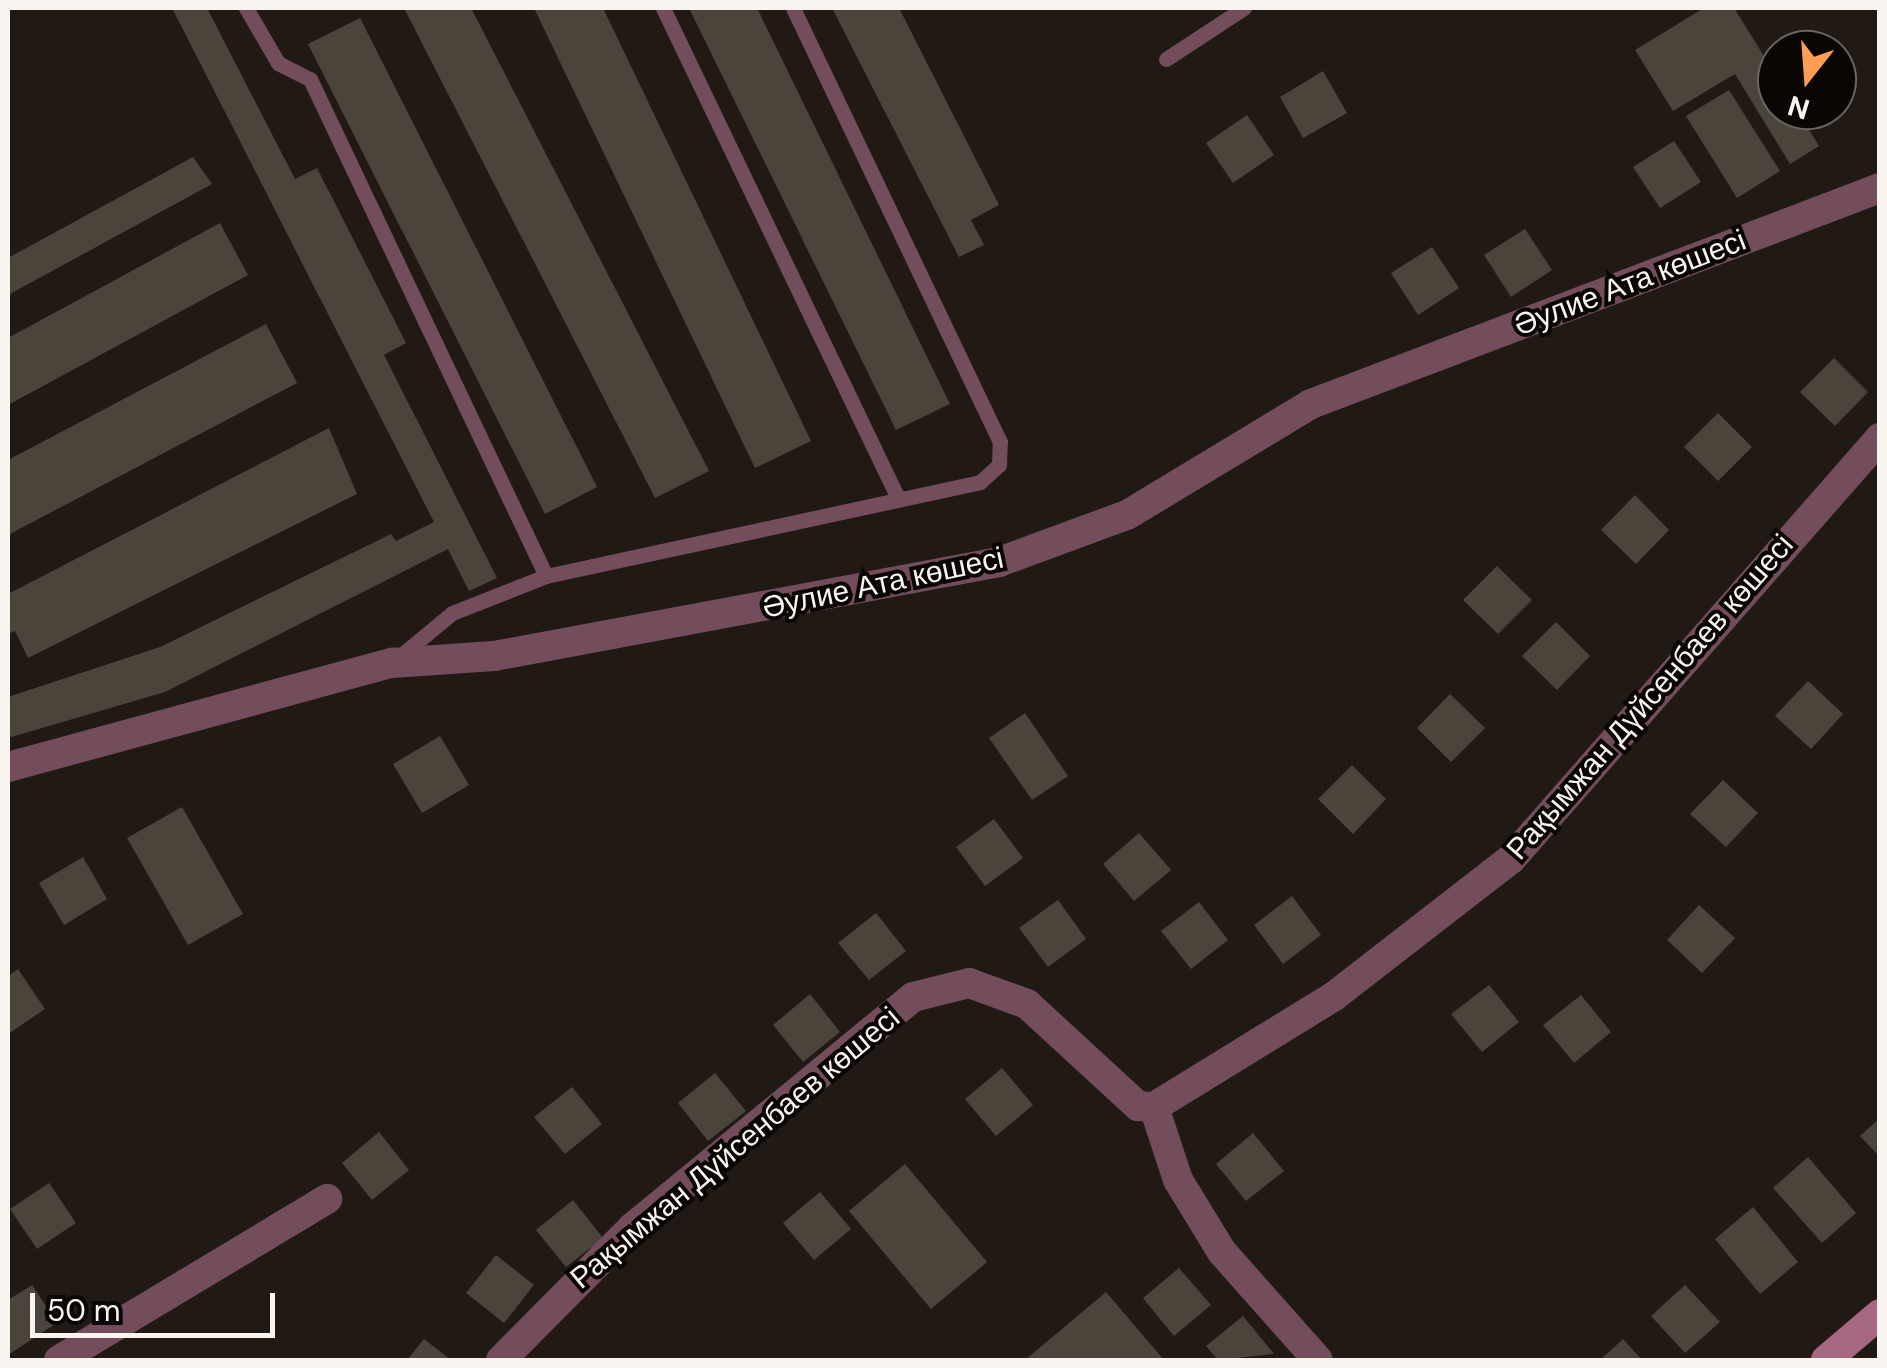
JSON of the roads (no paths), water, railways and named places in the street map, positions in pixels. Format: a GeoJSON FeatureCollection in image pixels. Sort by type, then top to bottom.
{"type":"FeatureCollection","features":[{"type":"Feature","properties":{"kind":"street","name":"Әулие Ата көшесі"},"geometry":{"type":"LineString","coordinates":[[8,767],[392,663],[494,656],[999,562],[1127,515],[1311,404],[1880,188]]}},
{"type":"Feature","properties":{"kind":"street","name":"Рақымжан Дүйсенбаев көшесі"},"geometry":{"type":"LineString","coordinates":[[501,1360],[633,1227],[913,997],[969,983],[1027,1004],[1138,1106],[1154,1108],[1333,997],[1511,858],[1880,438]]}},
{"type":"Feature","properties":{"kind":"street"},"geometry":{"type":"LineString","coordinates":[[1154,1108],[1178,1180],[1222,1252],[1318,1360]]}},
{"type":"Feature","properties":{"kind":"street"},"geometry":{"type":"LineString","coordinates":[[59,1360],[327,1199]]}},
{"type":"Feature","properties":{"kind":"street"},"geometry":{"type":"LineString","coordinates":[[1826,1360],[1880,1314]]}},
{"type":"Feature","properties":{"kind":"lane"},"geometry":{"type":"LineString","coordinates":[[246,8],[278,64],[310,78],[546,576]]}},
{"type":"Feature","properties":{"kind":"lane"},"geometry":{"type":"LineString","coordinates":[[662,8],[896,494]]}},
{"type":"Feature","properties":{"kind":"lane"},"geometry":{"type":"LineString","coordinates":[[392,663],[452,613],[546,576],[896,494],[980,482],[999,465],[1000,442],[794,8]]}},
{"type":"Feature","properties":{"kind":"lane"},"geometry":{"type":"LineString","coordinates":[[1166,60],[1244,8]]}}]}
